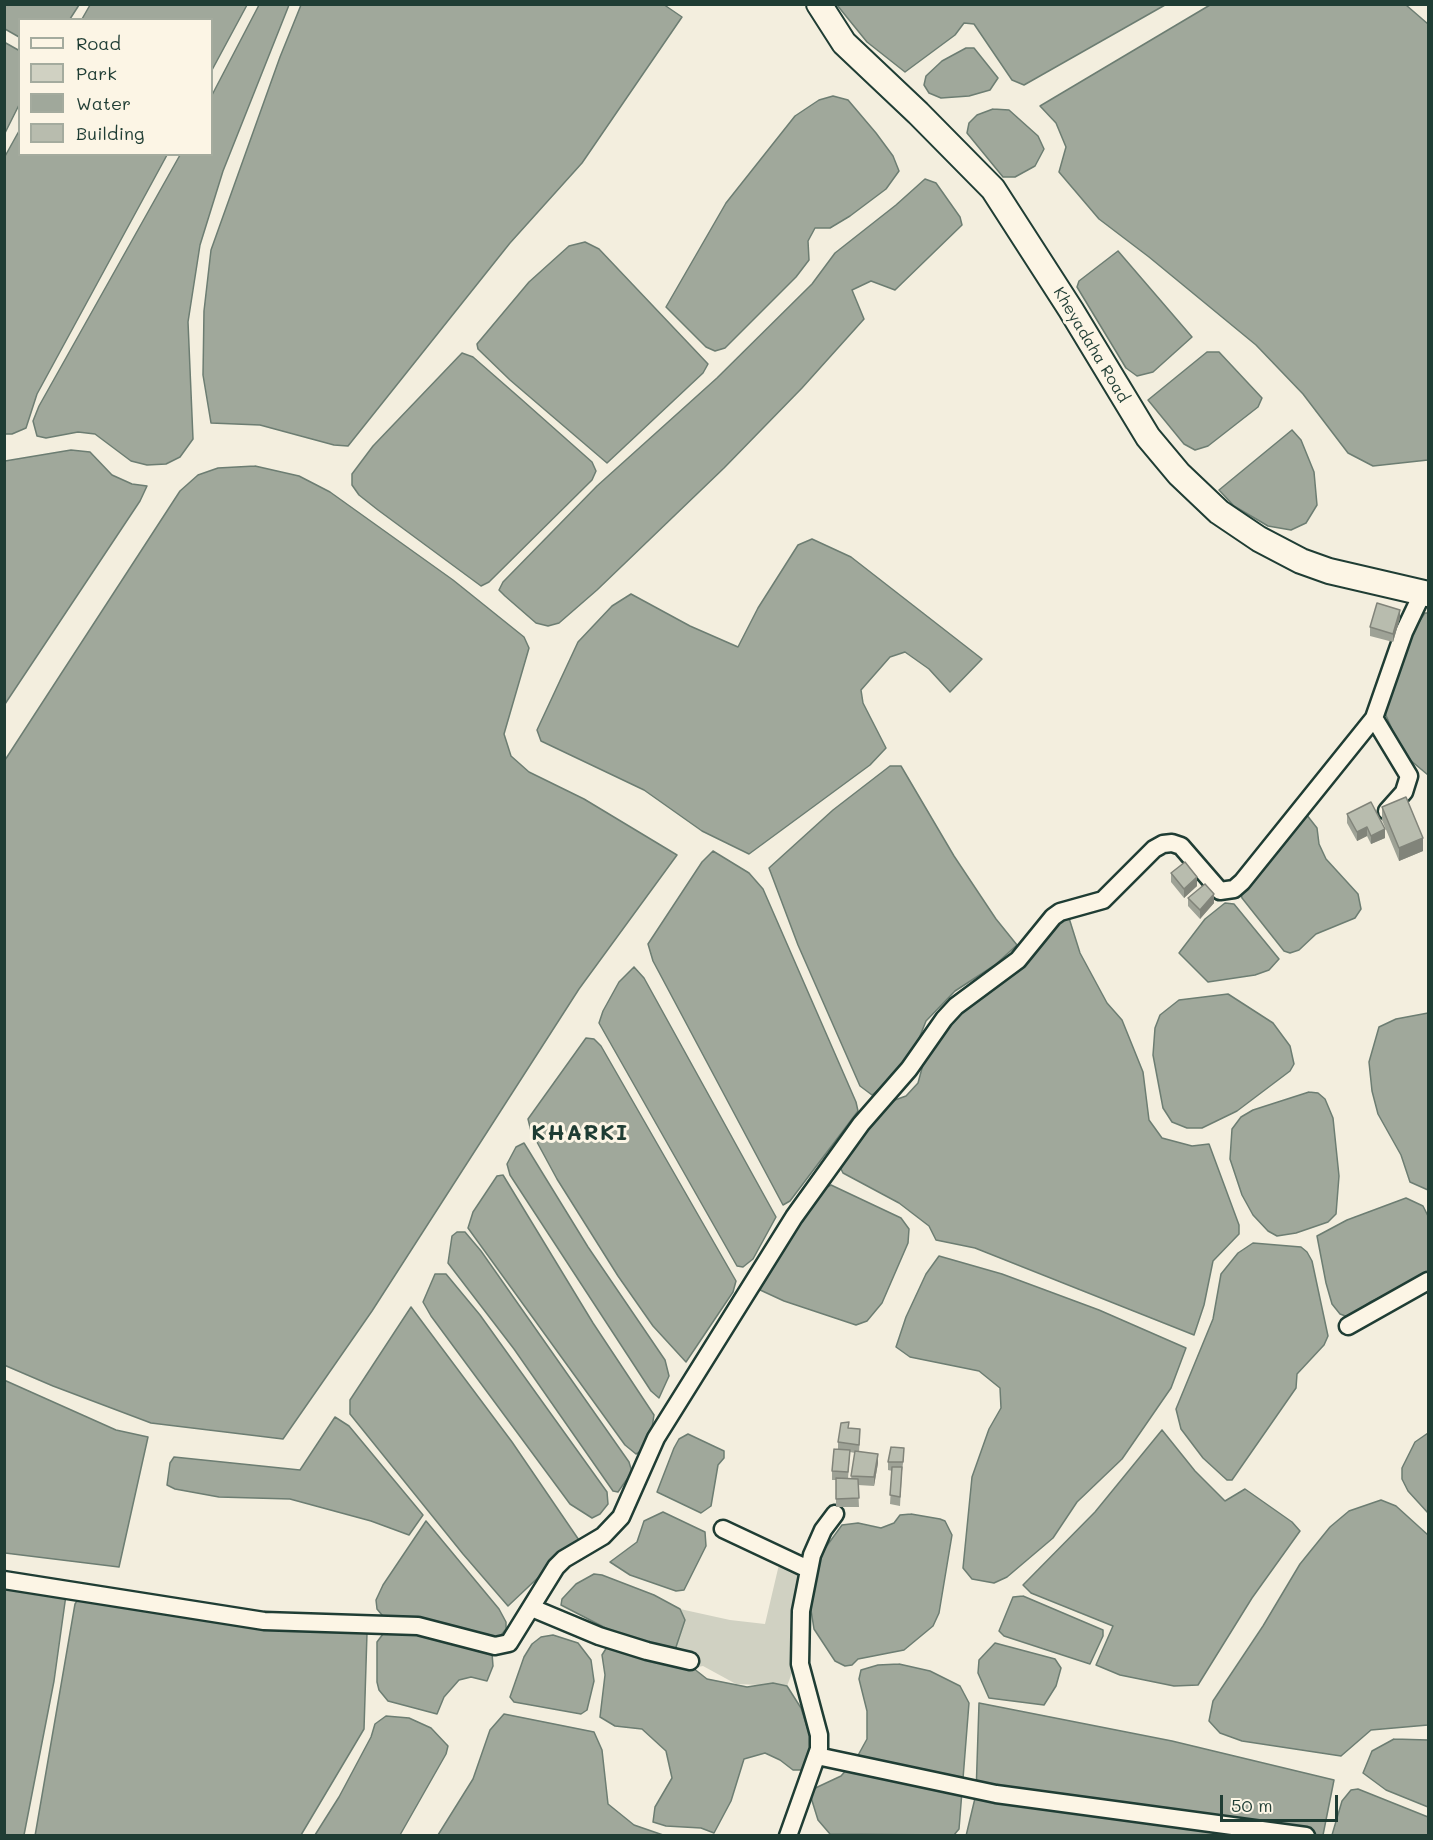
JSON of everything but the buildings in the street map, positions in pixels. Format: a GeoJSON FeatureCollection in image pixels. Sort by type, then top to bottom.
{"type":"FeatureCollection","features":[{"type":"Feature","properties":{"kind":"main road","name":"Kheyadaha Road"},"geometry":{"type":"LineString","coordinates":[[819,4],[844,43],[926,120],[993,189],[1065,300],[1148,437],[1179,474],[1219,512],[1259,539],[1301,561],[1329,571],[1426,590]]}},
{"type":"Feature","properties":{"kind":"street"},"geometry":{"type":"LineString","coordinates":[[4,1580],[264,1621],[418,1626],[501,1647],[509,1643],[556,1567],[572,1554],[603,1536],[621,1517],[656,1438],[794,1217],[861,1124],[909,1069],[956,1006],[1018,960],[1053,917],[1060,912],[1103,900],[1154,849],[1163,844],[1173,843],[1181,846],[1220,891],[1234,889],[1374,718],[1404,632],[1426,590]]}},
{"type":"Feature","properties":{"kind":"street"},"geometry":{"type":"LineString","coordinates":[[1374,718],[1409,776],[1404,792],[1387,811]]}},
{"type":"Feature","properties":{"kind":"street"},"geometry":{"type":"LineString","coordinates":[[1348,1326],[1428,1281]]}},
{"type":"Feature","properties":{"kind":"street"},"geometry":{"type":"LineString","coordinates":[[788,1836],[817,1756],[819,1735],[800,1664],[801,1611],[808,1569],[823,1530],[834,1514]]}},
{"type":"Feature","properties":{"kind":"street"},"geometry":{"type":"LineString","coordinates":[[723,1529],[808,1569]]}},
{"type":"Feature","properties":{"kind":"street"},"geometry":{"type":"LineString","coordinates":[[532,1608],[599,1636],[647,1652],[690,1661]]}},
{"type":"Feature","properties":{"kind":"street"},"geometry":{"type":"LineString","coordinates":[[817,1756],[996,1794],[1306,1836]]}},
{"type":"Feature","properties":{"kind":"green space"},"geometry":{"type":"Polygon","coordinates":[[[781,1556],[808,1569],[798,1657],[787,1686],[736,1684],[703,1666],[693,1668],[674,1653],[685,1620],[680,1609],[730,1620],[765,1624],[781,1556]]]}},
{"type":"Feature","properties":{"kind":"water"},"geometry":{"type":"Polygon","coordinates":[[[5,4],[79,4],[71,18],[18,18],[18,36],[5,29],[5,4]]]}},
{"type":"Feature","properties":{"kind":"water"},"geometry":{"type":"Polygon","coordinates":[[[90,4],[247,5],[213,68],[213,18],[83,18],[90,4]]]}},
{"type":"Feature","properties":{"kind":"water"},"geometry":{"type":"Polygon","coordinates":[[[663,4],[682,17],[582,163],[510,243],[348,446],[334,445],[260,425],[211,423],[203,375],[204,311],[211,250],[301,5],[663,4]]]}},
{"type":"Feature","properties":{"kind":"water"},"geometry":{"type":"Polygon","coordinates":[[[259,5],[289,5],[223,171],[200,245],[188,322],[193,439],[180,457],[166,464],[147,465],[131,461],[95,434],[78,432],[46,438],[37,436],[33,421],[39,406],[179,156],[213,156],[213,93],[259,5]]]}},
{"type":"Feature","properties":{"kind":"water"},"geometry":{"type":"Polygon","coordinates":[[[837,5],[1165,5],[1024,85],[1012,80],[974,24],[964,23],[955,35],[905,72],[867,42],[837,5]]]}},
{"type":"Feature","properties":{"kind":"water"},"geometry":{"type":"Polygon","coordinates":[[[1210,5],[1406,5],[1428,24],[1428,460],[1373,466],[1348,453],[1303,394],[1256,345],[1099,219],[1059,172],[1066,147],[1056,123],[1040,106],[1210,5]]]}},
{"type":"Feature","properties":{"kind":"water"},"geometry":{"type":"Polygon","coordinates":[[[4,42],[18,50],[18,107],[5,133],[4,42]]]}},
{"type":"Feature","properties":{"kind":"water"},"geometry":{"type":"Polygon","coordinates":[[[966,48],[974,48],[998,78],[990,90],[969,96],[941,98],[929,93],[924,85],[926,76],[942,61],[966,48]]]}},
{"type":"Feature","properties":{"kind":"water"},"geometry":{"type":"Polygon","coordinates":[[[833,96],[848,100],[893,156],[899,171],[886,189],[850,216],[830,228],[815,228],[808,241],[809,260],[796,277],[725,348],[715,351],[706,347],[666,307],[726,203],[795,116],[819,100],[833,96]]]}},
{"type":"Feature","properties":{"kind":"water"},"geometry":{"type":"Polygon","coordinates":[[[993,109],[1009,110],[1038,136],[1044,149],[1035,166],[1015,177],[1003,177],[967,133],[969,123],[977,115],[993,109]]]}},
{"type":"Feature","properties":{"kind":"water"},"geometry":{"type":"Polygon","coordinates":[[[18,133],[18,156],[166,156],[37,394],[26,428],[12,434],[4,434],[4,158],[18,133]]]}},
{"type":"Feature","properties":{"kind":"water"},"geometry":{"type":"Polygon","coordinates":[[[925,179],[936,183],[960,217],[962,225],[895,290],[871,281],[852,290],[864,319],[802,388],[724,468],[597,590],[559,623],[548,626],[536,623],[499,590],[503,582],[597,486],[717,378],[812,284],[835,253],[925,179]]]}},
{"type":"Feature","properties":{"kind":"water"},"geometry":{"type":"Polygon","coordinates":[[[585,242],[599,249],[708,364],[703,373],[607,463],[510,380],[478,349],[477,344],[529,282],[569,246],[585,242]]]}},
{"type":"Feature","properties":{"kind":"water"},"geometry":{"type":"Polygon","coordinates":[[[1118,251],[1192,337],[1153,372],[1137,376],[1126,368],[1077,287],[1079,281],[1118,251]]]}},
{"type":"Feature","properties":{"kind":"water"},"geometry":{"type":"Polygon","coordinates":[[[1207,352],[1219,352],[1262,398],[1258,407],[1208,446],[1195,450],[1184,444],[1148,400],[1207,352]]]}},
{"type":"Feature","properties":{"kind":"water"},"geometry":{"type":"Polygon","coordinates":[[[462,353],[473,357],[521,399],[592,462],[596,471],[592,480],[489,582],[481,586],[378,510],[359,495],[352,485],[352,474],[373,446],[462,353]]]}},
{"type":"Feature","properties":{"kind":"water"},"geometry":{"type":"Polygon","coordinates":[[[1292,430],[1301,440],[1314,472],[1317,505],[1306,523],[1291,530],[1268,526],[1234,506],[1219,490],[1292,430]]]}},
{"type":"Feature","properties":{"kind":"water"},"geometry":{"type":"Polygon","coordinates":[[[71,450],[90,452],[112,475],[132,484],[147,486],[140,501],[5,704],[5,461],[71,450]]]}},
{"type":"Feature","properties":{"kind":"water"},"geometry":{"type":"Polygon","coordinates":[[[255,466],[299,476],[330,492],[453,580],[524,637],[529,648],[504,734],[511,756],[529,772],[584,799],[677,855],[579,989],[372,1311],[283,1439],[151,1423],[4,1365],[5,760],[180,491],[198,475],[218,468],[255,466]]]}},
{"type":"Feature","properties":{"kind":"water"},"geometry":{"type":"Polygon","coordinates":[[[812,539],[851,557],[982,659],[950,692],[929,669],[905,652],[890,657],[861,690],[863,703],[886,748],[870,765],[749,854],[702,831],[644,790],[541,741],[537,730],[578,642],[612,606],[631,594],[690,626],[738,647],[758,608],[798,545],[812,539]]]}},
{"type":"Feature","properties":{"kind":"water"},"geometry":{"type":"Polygon","coordinates":[[[1425,613],[1428,613],[1428,775],[1403,754],[1384,711],[1408,638],[1425,613]]]}},
{"type":"Feature","properties":{"kind":"water"},"geometry":{"type":"Polygon","coordinates":[[[890,766],[901,766],[954,856],[996,919],[1017,945],[995,965],[955,991],[926,1021],[916,1046],[889,1081],[872,1095],[860,1086],[798,945],[769,868],[833,810],[890,766]]]}},
{"type":"Feature","properties":{"kind":"water"},"geometry":{"type":"Polygon","coordinates":[[[1306,814],[1317,828],[1319,844],[1326,859],[1358,894],[1361,909],[1355,918],[1316,934],[1299,950],[1290,953],[1284,951],[1242,898],[1240,890],[1306,814]]]}},
{"type":"Feature","properties":{"kind":"water"},"geometry":{"type":"Polygon","coordinates":[[[713,851],[749,873],[763,889],[858,1111],[790,1201],[783,1205],[653,961],[648,944],[702,862],[713,851]]]}},
{"type":"Feature","properties":{"kind":"water"},"geometry":{"type":"Polygon","coordinates":[[[1225,903],[1234,904],[1279,959],[1269,970],[1255,975],[1208,982],[1179,953],[1205,919],[1225,903]]]}},
{"type":"Feature","properties":{"kind":"water"},"geometry":{"type":"Polygon","coordinates":[[[1069,918],[1080,953],[1107,1003],[1122,1020],[1143,1072],[1149,1120],[1162,1138],[1192,1146],[1209,1144],[1239,1225],[1239,1234],[1213,1261],[1204,1305],[1194,1335],[975,1248],[936,1240],[929,1226],[899,1203],[843,1173],[838,1163],[881,1105],[906,1096],[918,1083],[925,1057],[949,1021],[1057,919],[1069,918]]]}},
{"type":"Feature","properties":{"kind":"water"},"geometry":{"type":"Polygon","coordinates":[[[634,967],[644,978],[776,1217],[753,1259],[743,1267],[737,1266],[599,1023],[619,982],[634,967]]]}},
{"type":"Feature","properties":{"kind":"water"},"geometry":{"type":"Polygon","coordinates":[[[1228,994],[1273,1023],[1290,1046],[1294,1064],[1290,1071],[1237,1111],[1202,1128],[1187,1128],[1172,1122],[1163,1108],[1153,1055],[1155,1028],[1160,1015],[1179,1000],[1228,994]]]}},
{"type":"Feature","properties":{"kind":"water"},"geometry":{"type":"Polygon","coordinates":[[[1428,1013],[1428,1190],[1410,1182],[1401,1155],[1378,1114],[1372,1091],[1369,1062],[1379,1027],[1396,1019],[1428,1013]]]}},
{"type":"Feature","properties":{"kind":"water"},"geometry":{"type":"Polygon","coordinates":[[[586,1038],[594,1039],[601,1046],[736,1281],[733,1292],[686,1362],[653,1326],[618,1276],[557,1179],[531,1131],[528,1119],[586,1038]]]}},
{"type":"Feature","properties":{"kind":"water"},"geometry":{"type":"Polygon","coordinates":[[[1309,1092],[1318,1093],[1325,1099],[1333,1118],[1339,1176],[1336,1214],[1328,1222],[1296,1233],[1277,1236],[1268,1231],[1253,1215],[1242,1195],[1230,1159],[1232,1129],[1241,1117],[1253,1110],[1309,1092]]]}},
{"type":"Feature","properties":{"kind":"water"},"geometry":{"type":"Polygon","coordinates":[[[524,1143],[588,1247],[665,1360],[669,1376],[659,1398],[651,1391],[510,1175],[507,1164],[516,1147],[524,1143]]]}},
{"type":"Feature","properties":{"kind":"water"},"geometry":{"type":"Polygon","coordinates":[[[503,1175],[593,1323],[654,1415],[651,1434],[643,1450],[636,1454],[625,1445],[468,1228],[473,1212],[497,1176],[503,1175]]]}},
{"type":"Feature","properties":{"kind":"water"},"geometry":{"type":"Polygon","coordinates":[[[831,1185],[901,1218],[909,1229],[908,1243],[882,1303],[867,1321],[856,1325],[784,1301],[758,1289],[761,1276],[822,1190],[831,1185]]]}},
{"type":"Feature","properties":{"kind":"water"},"geometry":{"type":"Polygon","coordinates":[[[1406,1198],[1423,1206],[1428,1216],[1428,1276],[1370,1302],[1348,1317],[1340,1314],[1332,1304],[1317,1236],[1347,1220],[1406,1198]]]}},
{"type":"Feature","properties":{"kind":"water"},"geometry":{"type":"Polygon","coordinates":[[[457,1232],[465,1232],[481,1251],[629,1462],[632,1472],[618,1492],[613,1491],[514,1349],[448,1263],[452,1236],[457,1232]]]}},
{"type":"Feature","properties":{"kind":"water"},"geometry":{"type":"Polygon","coordinates":[[[1253,1243],[1301,1247],[1307,1252],[1312,1261],[1328,1336],[1324,1345],[1297,1374],[1296,1388],[1232,1480],[1227,1480],[1203,1458],[1181,1429],[1176,1409],[1213,1319],[1221,1274],[1238,1253],[1253,1243]]]}},
{"type":"Feature","properties":{"kind":"water"},"geometry":{"type":"Polygon","coordinates":[[[939,1256],[1002,1274],[1099,1310],[1186,1348],[1171,1388],[1122,1459],[1077,1502],[1053,1538],[1007,1577],[994,1583],[972,1579],[963,1568],[972,1477],[989,1429],[1001,1408],[1000,1388],[979,1371],[910,1357],[896,1347],[906,1317],[926,1274],[939,1256]]]}},
{"type":"Feature","properties":{"kind":"water"},"geometry":{"type":"Polygon","coordinates":[[[435,1274],[446,1274],[480,1315],[607,1492],[608,1504],[600,1514],[592,1518],[570,1504],[431,1316],[423,1302],[435,1274]]]}},
{"type":"Feature","properties":{"kind":"water"},"geometry":{"type":"Polygon","coordinates":[[[411,1307],[512,1442],[583,1546],[543,1573],[508,1606],[350,1414],[350,1400],[411,1307]]]}},
{"type":"Feature","properties":{"kind":"water"},"geometry":{"type":"Polygon","coordinates":[[[4,1380],[116,1430],[148,1437],[119,1567],[5,1553],[4,1380]]]}},
{"type":"Feature","properties":{"kind":"water"},"geometry":{"type":"Polygon","coordinates":[[[335,1417],[349,1426],[423,1515],[409,1535],[371,1521],[290,1499],[219,1497],[175,1489],[167,1485],[170,1463],[174,1457],[300,1470],[335,1417]]]}},
{"type":"Feature","properties":{"kind":"water"},"geometry":{"type":"Polygon","coordinates":[[[1162,1430],[1195,1471],[1225,1501],[1245,1489],[1292,1522],[1300,1531],[1252,1598],[1198,1685],[1174,1686],[1120,1675],[1096,1665],[1113,1626],[1031,1593],[1023,1585],[1095,1512],[1162,1430]]]}},
{"type":"Feature","properties":{"kind":"water"},"geometry":{"type":"Polygon","coordinates":[[[1428,1433],[1428,1513],[1408,1491],[1402,1479],[1402,1468],[1415,1442],[1428,1433]]]}},
{"type":"Feature","properties":{"kind":"water"},"geometry":{"type":"Polygon","coordinates":[[[688,1434],[724,1451],[724,1458],[718,1465],[711,1506],[701,1513],[657,1492],[674,1448],[679,1439],[688,1434]]]}},
{"type":"Feature","properties":{"kind":"water"},"geometry":{"type":"Polygon","coordinates":[[[1381,1500],[1396,1506],[1428,1535],[1428,1725],[1371,1730],[1341,1756],[1242,1741],[1220,1733],[1209,1721],[1213,1701],[1263,1626],[1300,1564],[1330,1527],[1349,1511],[1381,1500]]]}},
{"type":"Feature","properties":{"kind":"water"},"geometry":{"type":"Polygon","coordinates":[[[663,1512],[705,1532],[706,1546],[684,1590],[676,1591],[630,1575],[610,1562],[637,1542],[644,1521],[663,1512]]]}},
{"type":"Feature","properties":{"kind":"water"},"geometry":{"type":"Polygon","coordinates":[[[911,1514],[945,1521],[952,1535],[939,1613],[933,1626],[904,1650],[858,1659],[852,1665],[845,1666],[835,1661],[814,1629],[811,1589],[823,1551],[842,1525],[858,1523],[881,1528],[894,1523],[900,1515],[911,1514]]]}},
{"type":"Feature","properties":{"kind":"water"},"geometry":{"type":"Polygon","coordinates":[[[426,1521],[499,1609],[506,1622],[506,1629],[501,1635],[495,1638],[387,1621],[377,1609],[376,1600],[383,1585],[426,1521]]]}},
{"type":"Feature","properties":{"kind":"water"},"geometry":{"type":"Polygon","coordinates":[[[594,1574],[654,1595],[680,1609],[685,1620],[674,1653],[625,1638],[561,1605],[562,1599],[576,1584],[594,1574]]]}},
{"type":"Feature","properties":{"kind":"water"},"geometry":{"type":"Polygon","coordinates":[[[5,1586],[66,1595],[54,1681],[24,1835],[5,1836],[5,1586]]]}},
{"type":"Feature","properties":{"kind":"water"},"geometry":{"type":"Polygon","coordinates":[[[1023,1596],[1103,1630],[1103,1636],[1090,1664],[1004,1636],[999,1631],[1013,1597],[1023,1596]]]}},
{"type":"Feature","properties":{"kind":"water"},"geometry":{"type":"Polygon","coordinates":[[[79,1598],[367,1633],[364,1729],[301,1835],[35,1836],[75,1604],[79,1598]]]}},
{"type":"Feature","properties":{"kind":"water"},"geometry":{"type":"Polygon","coordinates":[[[399,1629],[492,1653],[493,1666],[487,1681],[471,1677],[459,1680],[444,1697],[437,1714],[388,1701],[379,1690],[377,1682],[377,1642],[386,1630],[399,1629]]]}},
{"type":"Feature","properties":{"kind":"water"},"geometry":{"type":"Polygon","coordinates":[[[553,1635],[578,1643],[591,1660],[594,1681],[587,1710],[581,1714],[514,1702],[510,1697],[524,1657],[532,1644],[541,1637],[553,1635]]]}},
{"type":"Feature","properties":{"kind":"water"},"geometry":{"type":"Polygon","coordinates":[[[995,1643],[1055,1659],[1061,1668],[1056,1686],[1044,1705],[989,1698],[978,1673],[979,1660],[995,1643]]]}},
{"type":"Feature","properties":{"kind":"water"},"geometry":{"type":"Polygon","coordinates":[[[607,1647],[693,1668],[707,1679],[747,1687],[773,1683],[787,1686],[801,1708],[809,1733],[812,1747],[807,1761],[801,1770],[793,1770],[780,1760],[765,1753],[744,1759],[731,1801],[714,1833],[701,1828],[666,1826],[653,1822],[655,1807],[672,1778],[666,1751],[642,1729],[615,1726],[600,1717],[605,1675],[602,1655],[607,1647]]]}},
{"type":"Feature","properties":{"kind":"water"},"geometry":{"type":"Polygon","coordinates":[[[899,1664],[930,1671],[960,1686],[969,1703],[959,1829],[954,1835],[830,1834],[818,1820],[809,1791],[841,1776],[856,1759],[867,1739],[867,1711],[859,1679],[861,1670],[878,1665],[899,1664]]]}},
{"type":"Feature","properties":{"kind":"water"},"geometry":{"type":"Polygon","coordinates":[[[979,1703],[1172,1741],[1334,1780],[1323,1835],[966,1836],[976,1794],[979,1703]]]}},
{"type":"Feature","properties":{"kind":"water"},"geometry":{"type":"Polygon","coordinates":[[[504,1714],[594,1732],[602,1750],[608,1804],[634,1825],[663,1835],[438,1835],[473,1779],[490,1730],[504,1714]]]}},
{"type":"Feature","properties":{"kind":"water"},"geometry":{"type":"Polygon","coordinates":[[[386,1716],[409,1718],[431,1728],[448,1746],[446,1754],[400,1835],[315,1835],[339,1797],[371,1737],[375,1724],[386,1716]]]}},
{"type":"Feature","properties":{"kind":"water"},"geometry":{"type":"Polygon","coordinates":[[[1394,1739],[1428,1740],[1428,1807],[1386,1790],[1363,1773],[1372,1751],[1394,1739]]]}},
{"type":"Feature","properties":{"kind":"water"},"geometry":{"type":"Polygon","coordinates":[[[1358,1789],[1428,1817],[1428,1835],[1332,1835],[1342,1801],[1351,1790],[1358,1789]]]}},
{"type":"Feature","properties":{"kind":"district","name":"KHARKI"},"geometry":{"type":"Point","coordinates":[580,1133]}}]}
